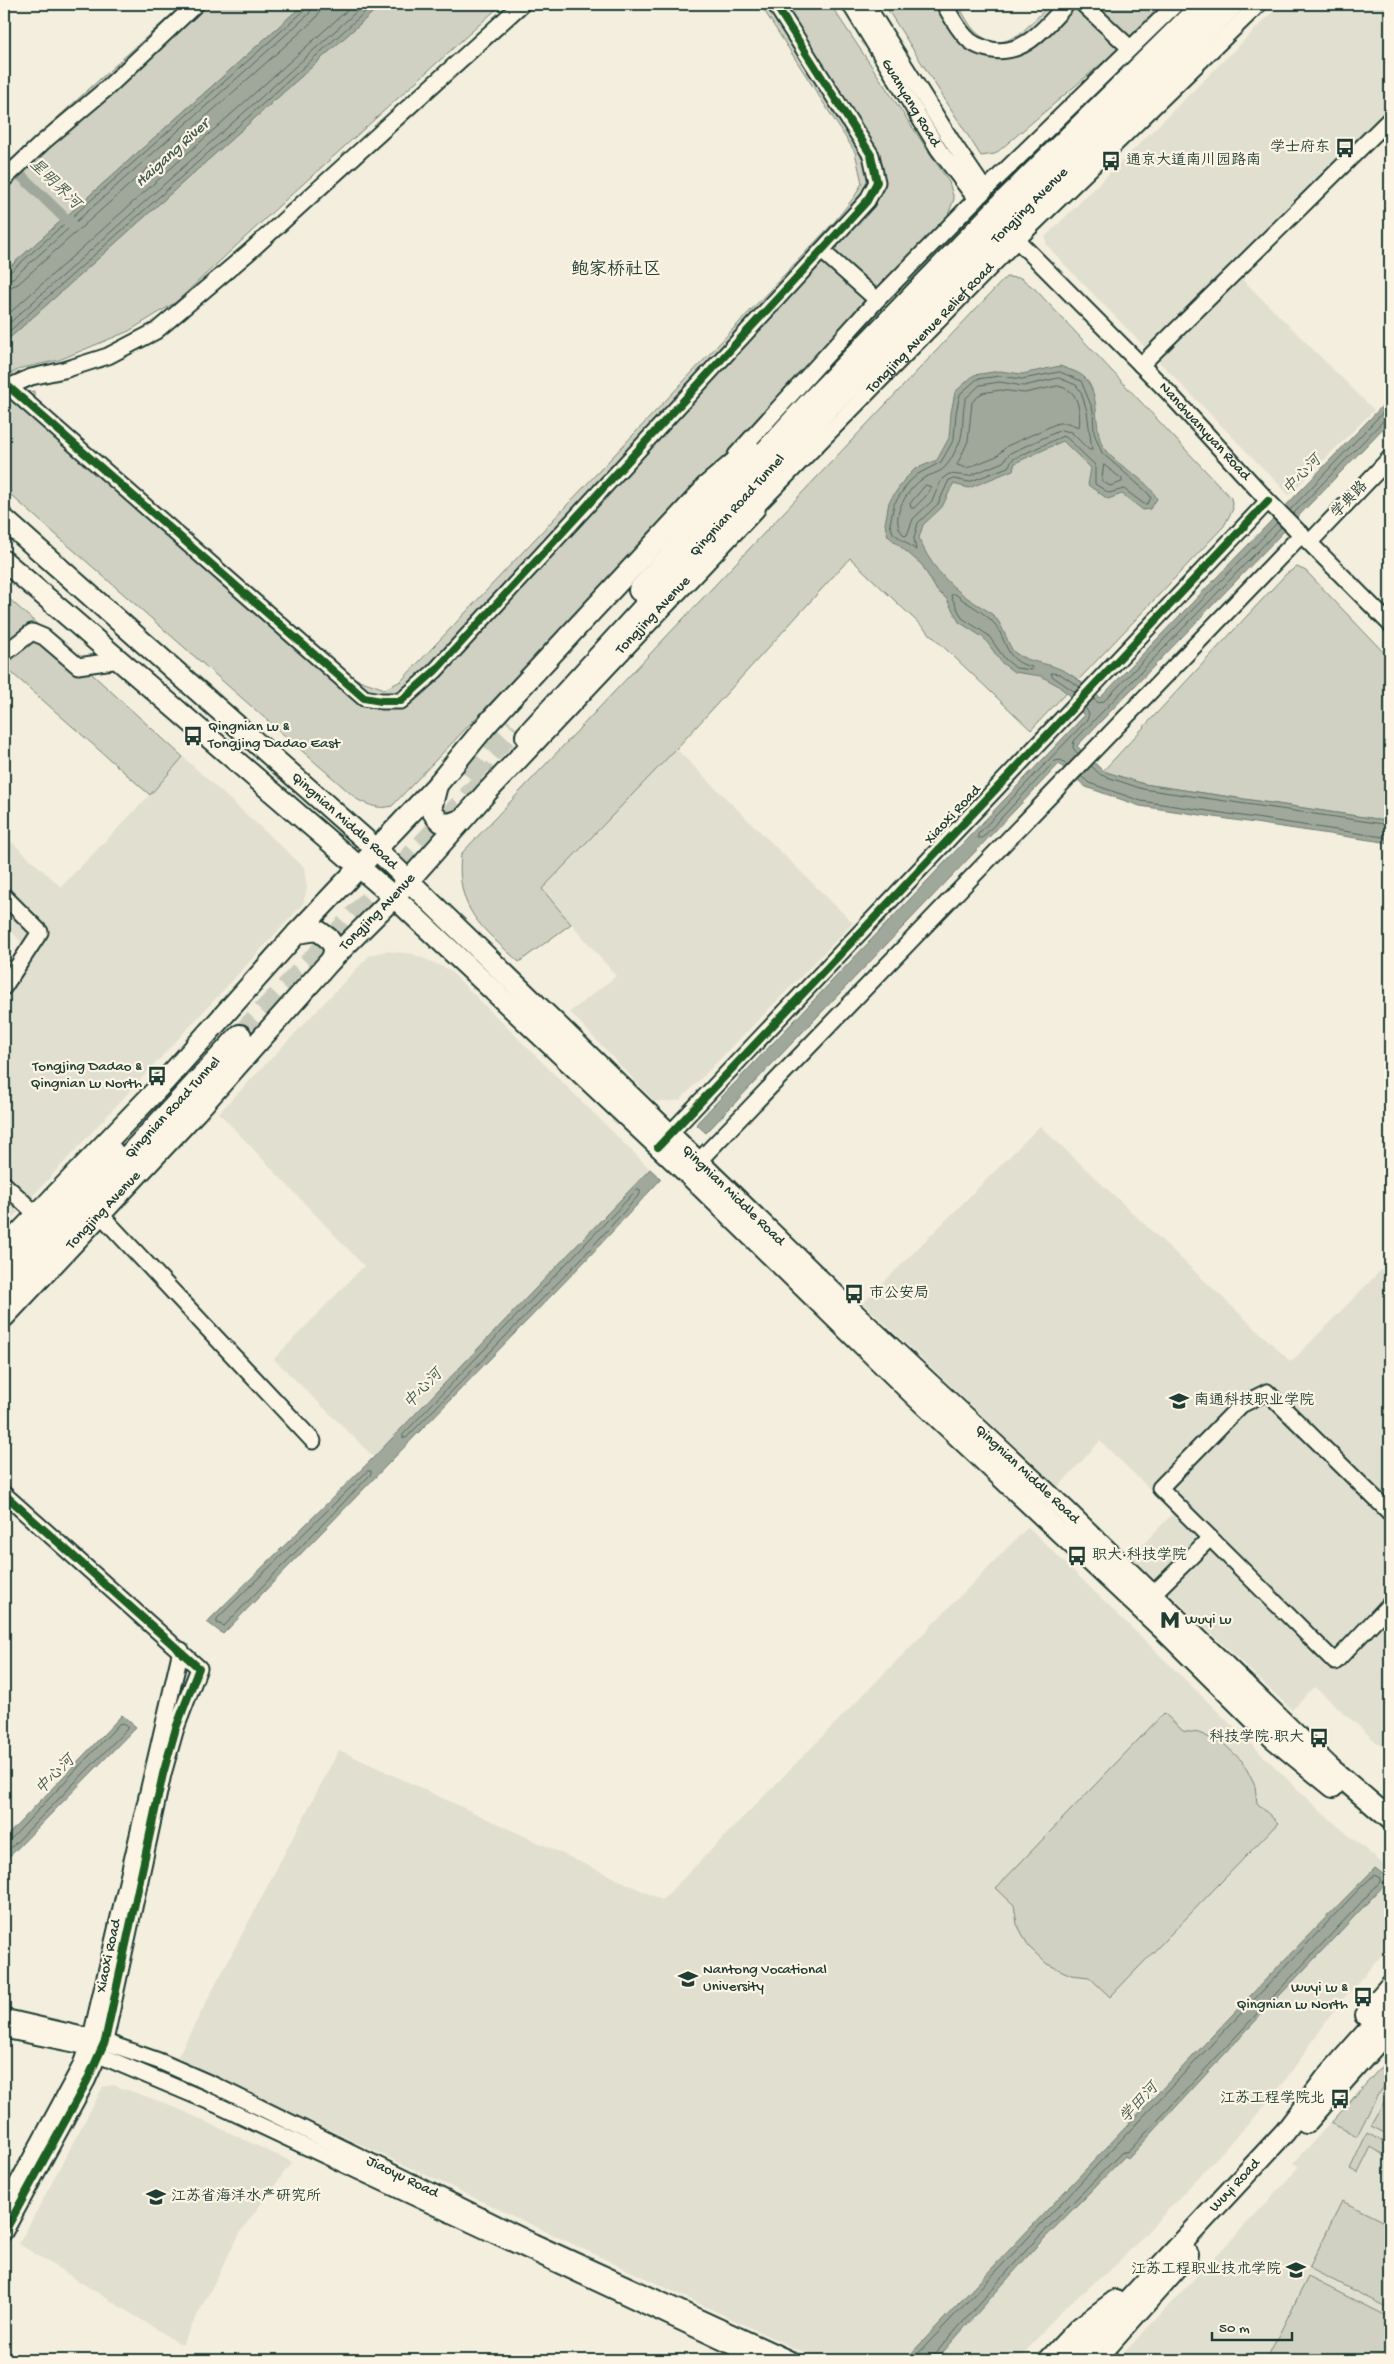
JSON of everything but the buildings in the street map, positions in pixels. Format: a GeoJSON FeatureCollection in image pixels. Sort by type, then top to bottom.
{"type":"FeatureCollection","features":[{"type":"Feature","properties":{"kind":"highway","name":"Tongjing Avenue"},"geometry":{"type":"LineString","coordinates":[[820,404],[1007,200],[1204,4]]}},
{"type":"Feature","properties":{"kind":"highway","name":"Tongjing Avenue"},"geometry":{"type":"LineString","coordinates":[[820,404],[1233,4]]}},
{"type":"Feature","properties":{"kind":"highway"},"geometry":{"type":"LineString","coordinates":[[706,488],[820,404]]}},
{"type":"Feature","properties":{"kind":"highway"},"geometry":{"type":"LineString","coordinates":[[755,508],[820,404]]}},
{"type":"Feature","properties":{"kind":"highway","name":"Qingnian Road Tunnel"},"geometry":{"type":"LineString","coordinates":[[521,732],[820,404]]}},
{"type":"Feature","properties":{"kind":"highway","name":"Qingnian Road Tunnel"},"geometry":{"type":"LineString","coordinates":[[4,1266],[235,1031],[4,1291]]}},
{"type":"Feature","properties":{"kind":"main road"},"geometry":{"type":"LineString","coordinates":[[4,1250],[164,1082],[297,932],[438,785],[488,723],[706,488]]}},
{"type":"Feature","properties":{"kind":"main road","name":"Tongjing Avenue"},"geometry":{"type":"LineString","coordinates":[[4,1317],[196,1112],[332,959],[394,897],[462,820],[755,508]]}},
{"type":"Feature","properties":{"kind":"main road","name":"Qingnian Middle Road"},"geometry":{"type":"LineString","coordinates":[[4,519],[409,880],[912,1393],[1167,1633],[1273,1738],[1390,1835]]}},
{"type":"Feature","properties":{"kind":"main road","name":"Qingnian Middle Road"},"geometry":{"type":"LineString","coordinates":[[4,561],[359,866],[664,1140]]}},
{"type":"Feature","properties":{"kind":"main road"},"geometry":{"type":"LineString","coordinates":[[438,785],[431,809],[437,818],[441,822],[450,824],[462,820]]}},
{"type":"Feature","properties":{"kind":"main road"},"geometry":{"type":"LineString","coordinates":[[297,932],[317,930],[328,938],[335,948],[332,959]]}},
{"type":"Feature","properties":{"kind":"main road","name":"Qingnian Middle Road"},"geometry":{"type":"LineString","coordinates":[[693,1168],[859,1318],[1152,1595],[1330,1768],[1390,1819]]}},
{"type":"Feature","properties":{"kind":"main road"},"geometry":{"type":"LineString","coordinates":[[1285,2132],[1345,2038],[1390,1986]]}},
{"type":"Feature","properties":{"kind":"main road","name":"Wuyi Road"},"geometry":{"type":"LineString","coordinates":[[1073,2360],[1285,2132],[1326,2078],[1390,2006]]}},
{"type":"Feature","properties":{"kind":"main road","name":"Wuyi Road"},"geometry":{"type":"LineString","coordinates":[[1095,2360],[1390,2028]]}},
{"type":"Feature","properties":{"kind":"main road"},"geometry":{"type":"LineString","coordinates":[[1049,2360],[1078,2328],[1155,2271]]}},
{"type":"Feature","properties":{"kind":"street"},"geometry":{"type":"LineString","coordinates":[[4,179],[42,143],[106,89],[196,4]]}},
{"type":"Feature","properties":{"kind":"street"},"geometry":{"type":"LineString","coordinates":[[522,4],[248,253],[156,331],[108,356],[64,370],[31,377],[6,388],[364,698],[381,701],[401,701],[435,671],[867,201],[877,182],[871,155],[775,4]]}},
{"type":"Feature","properties":{"kind":"street","name":"Guanyang Road"},"geometry":{"type":"LineString","coordinates":[[850,4],[940,150],[980,194]]}},
{"type":"Feature","properties":{"kind":"street","name":"Guanyang Road"},"geometry":{"type":"LineString","coordinates":[[866,4],[953,143],[980,194]]}},
{"type":"Feature","properties":{"kind":"street"},"geometry":{"type":"LineString","coordinates":[[944,4],[965,37],[982,48],[1000,51],[1016,48],[1033,39],[1067,4]]}},
{"type":"Feature","properties":{"kind":"street"},"geometry":{"type":"LineString","coordinates":[[1083,4],[1130,48]]}},
{"type":"Feature","properties":{"kind":"street"},"geometry":{"type":"LineString","coordinates":[[706,488],[877,300],[980,194],[1176,4]]}},
{"type":"Feature","properties":{"kind":"street","name":"Tongjing Avenue Relief Road"},"geometry":{"type":"LineString","coordinates":[[755,508],[1016,240],[1259,4]]}},
{"type":"Feature","properties":{"kind":"street"},"geometry":{"type":"LineString","coordinates":[[1142,365],[1390,119]]}},
{"type":"Feature","properties":{"kind":"street","name":"Nanchuanyuan Road"},"geometry":{"type":"LineString","coordinates":[[1016,240],[1142,365],[1272,505],[1390,624]]}},
{"type":"Feature","properties":{"kind":"street"},"geometry":{"type":"LineString","coordinates":[[822,251],[877,300]]}},
{"type":"Feature","properties":{"kind":"street","name":"学典路"},"geometry":{"type":"LineString","coordinates":[[1303,535],[1390,458]]}},
{"type":"Feature","properties":{"kind":"street","name":"Xiaoxi Road"},"geometry":{"type":"LineString","coordinates":[[664,1140],[1092,688],[1272,505]]}},
{"type":"Feature","properties":{"kind":"street"},"geometry":{"type":"LineString","coordinates":[[693,1168],[1303,535]]}},
{"type":"Feature","properties":{"kind":"street"},"geometry":{"type":"LineString","coordinates":[[4,654],[32,632],[44,636],[78,666],[120,660]]}},
{"type":"Feature","properties":{"kind":"street"},"geometry":{"type":"LineString","coordinates":[[4,896],[40,932],[4,987]]}},
{"type":"Feature","properties":{"kind":"street"},"geometry":{"type":"LineString","coordinates":[[4,1184],[37,1215]]}},
{"type":"Feature","properties":{"kind":"street"},"geometry":{"type":"LineString","coordinates":[[100,1214],[313,1441]]}},
{"type":"Feature","properties":{"kind":"street"},"geometry":{"type":"LineString","coordinates":[[1390,1513],[1266,1392],[1241,1405],[1160,1488],[1335,1662],[1390,1604]]}},
{"type":"Feature","properties":{"kind":"street"},"geometry":{"type":"LineString","coordinates":[[4,1494],[181,1650]]}},
{"type":"Feature","properties":{"kind":"street"},"geometry":{"type":"LineString","coordinates":[[1152,1595],[1210,1538]]}},
{"type":"Feature","properties":{"kind":"street","name":"Xiaoxi Road"},"geometry":{"type":"LineString","coordinates":[[4,2208],[80,2068],[95,2045],[163,1774],[176,1728],[199,1668],[181,1650]]}},
{"type":"Feature","properties":{"kind":"street","name":"Xiaoxi Road"},"geometry":{"type":"LineString","coordinates":[[4,2233],[87,2081],[181,1650]]}},
{"type":"Feature","properties":{"kind":"street","name":"Jiaoyu Road"},"geometry":{"type":"LineString","coordinates":[[4,2017],[95,2045],[159,2061],[216,2086],[532,2247],[761,2360]]}},
{"type":"Feature","properties":{"kind":"street","name":"Jiaoyu Road"},"geometry":{"type":"LineString","coordinates":[[4,2030],[95,2045]]}},
{"type":"Feature","properties":{"kind":"street","name":"Jiaoyu Road"},"geometry":{"type":"LineString","coordinates":[[532,2247],[792,2360]]}},
{"type":"Feature","properties":{"kind":"shaded area"},"geometry":{"type":"Polygon","coordinates":[[[183,4],[304,4],[4,272],[4,166],[183,4]]]}},
{"type":"Feature","properties":{"kind":"shaded area"},"geometry":{"type":"Polygon","coordinates":[[[382,4],[502,4],[176,302],[129,331],[59,360],[22,368],[4,377],[4,343],[382,4]]]}},
{"type":"Feature","properties":{"kind":"shaded area"},"geometry":{"type":"Polygon","coordinates":[[[760,4],[830,4],[949,182],[954,199],[948,215],[747,430],[640,551],[513,679],[392,806],[378,807],[358,800],[4,489],[4,396],[34,391],[34,398],[40,406],[353,678],[385,689],[401,681],[835,221],[855,196],[862,183],[855,152],[760,4]]]}},
{"type":"Feature","properties":{"kind":"shaded area"},"geometry":{"type":"Polygon","coordinates":[[[884,4],[958,4],[977,33],[988,40],[998,42],[1008,40],[1026,29],[1050,4],[1168,4],[1141,30],[995,154],[981,156],[884,4]]]}},
{"type":"Feature","properties":{"kind":"shaded area"},"geometry":{"type":"Polygon","coordinates":[[[1281,4],[1390,4],[1390,118],[1233,270],[1374,410],[1289,495],[1064,264],[1047,245],[1045,237],[1281,4]]]}},
{"type":"Feature","properties":{"kind":"shaded area"},"geometry":{"type":"Polygon","coordinates":[[[1006,277],[1021,278],[1035,289],[1231,498],[1233,509],[1224,526],[1031,730],[850,558],[676,749],[542,889],[571,924],[519,962],[493,939],[474,916],[467,903],[462,889],[460,873],[461,854],[1006,277]]]}},
{"type":"Feature","properties":{"kind":"shaded area"},"geometry":{"type":"Polygon","coordinates":[[[1297,567],[1306,571],[1390,659],[1390,821],[1144,784],[1103,771],[1286,574],[1297,567]]]}},
{"type":"Feature","properties":{"kind":"shaded area"},"geometry":{"type":"Polygon","coordinates":[[[4,594],[183,757],[150,795],[4,666],[4,594]]]}},
{"type":"Feature","properties":{"kind":"shaded area"},"geometry":{"type":"Polygon","coordinates":[[[676,749],[853,923],[680,1100],[666,1102],[654,1101],[570,1012],[616,976],[542,889],[676,749]]]}},
{"type":"Feature","properties":{"kind":"shaded area"},"geometry":{"type":"Polygon","coordinates":[[[183,757],[304,867],[307,888],[303,904],[4,1227],[4,980],[26,947],[4,923],[4,835],[61,887],[150,795],[183,757]]]}},
{"type":"Feature","properties":{"kind":"shaded area"},"geometry":{"type":"Polygon","coordinates":[[[385,951],[413,954],[448,969],[650,1169],[374,1457],[274,1359],[364,1266],[219,1113],[369,956],[385,951]]]}},
{"type":"Feature","properties":{"kind":"shaded area","name":"南通科技职业学院"},"geometry":{"type":"Polygon","coordinates":[[[1040,1126],[1291,1362],[1390,1261],[1390,1754],[1315,1687],[1292,1710],[1131,1557],[1174,1512],[1100,1441],[1058,1487],[863,1303],[1040,1126]]]}},
{"type":"Feature","properties":{"kind":"shaded area","name":"Nantong Vocational University"},"geometry":{"type":"Polygon","coordinates":[[[1028,1527],[1320,1811],[1390,1870],[1390,1946],[1340,2002],[1282,2085],[1254,2118],[1118,2263],[1063,2309],[1018,2360],[829,2360],[796,2349],[177,2058],[339,1750],[662,1900],[1028,1527]]]}},
{"type":"Feature","properties":{"kind":"shaded area"},"geometry":{"type":"Polygon","coordinates":[[[1164,1713],[1183,1731],[1199,1733],[1224,1744],[1243,1762],[1255,1786],[1257,1803],[1278,1823],[1110,1997],[1089,1977],[1071,1975],[1047,1964],[1029,1947],[1017,1924],[1014,1905],[996,1888],[1164,1713]]]}},
{"type":"Feature","properties":{"kind":"shaded area","name":"江苏工程职业技术学院"},"geometry":{"type":"Polygon","coordinates":[[[1390,2057],[1390,2360],[1117,2360],[1287,2181],[1299,2166],[1294,2163],[1390,2057]]]}},
{"type":"Feature","properties":{"kind":"shaded area"},"geometry":{"type":"Polygon","coordinates":[[[1390,2057],[1390,2079],[1377,2096],[1357,2136],[1331,2123],[1390,2057]]]}},
{"type":"Feature","properties":{"kind":"shaded area","name":"江苏省海洋水产研究所"},"geometry":{"type":"Polygon","coordinates":[[[113,2085],[170,2105],[292,2162],[241,2231],[182,2345],[19,2244],[103,2087],[113,2085]]]}},
{"type":"Feature","properties":{"kind":"shaded area"},"geometry":{"type":"Polygon","coordinates":[[[1390,2092],[1390,2136],[1371,2126],[1390,2092]]]}},
{"type":"Feature","properties":{"kind":"shaded area"},"geometry":{"type":"Polygon","coordinates":[[[1367,2133],[1390,2145],[1390,2159],[1371,2147],[1358,2173],[1350,2169],[1367,2133]]]}},
{"type":"Feature","properties":{"kind":"shaded area"},"geometry":{"type":"Polygon","coordinates":[[[1342,2201],[1390,2225],[1390,2309],[1309,2268],[1342,2201]]]}},
{"type":"Feature","properties":{"kind":"shaded area"},"geometry":{"type":"Polygon","coordinates":[[[1308,2277],[1390,2318],[1390,2353],[1386,2360],[1266,2360],[1308,2277]]]}},
{"type":"Feature","properties":{"kind":"water","name":"Haigang River"},"geometry":{"type":"Polygon","coordinates":[[[304,4],[382,4],[4,343],[4,272],[304,4]]]}},
{"type":"Feature","properties":{"kind":"water"},"geometry":{"type":"Polygon","coordinates":[[[1060,366],[1085,378],[1094,395],[1099,435],[1102,444],[1112,457],[1153,492],[1157,499],[1150,509],[1143,510],[1122,494],[1108,499],[1088,485],[1091,468],[1063,441],[1015,463],[1013,470],[969,488],[953,484],[942,507],[923,525],[919,538],[933,564],[946,579],[961,593],[994,616],[1014,652],[1019,656],[1066,672],[1100,698],[1390,398],[1390,421],[1077,746],[1103,771],[1144,784],[1390,821],[1390,843],[1140,806],[1086,787],[1059,764],[706,1133],[696,1124],[1084,716],[1072,697],[1057,685],[1041,676],[1014,672],[1002,663],[984,638],[959,622],[946,598],[937,591],[922,565],[888,536],[885,524],[889,502],[904,480],[915,469],[937,460],[949,438],[955,392],[974,375],[1000,371],[1022,374],[1060,366]]]}},
{"type":"Feature","properties":{"kind":"water"},"geometry":{"type":"Polygon","coordinates":[[[650,1169],[661,1179],[585,1261],[223,1634],[207,1622],[374,1457],[650,1169]]]}},
{"type":"Feature","properties":{"kind":"water"},"geometry":{"type":"Polygon","coordinates":[[[122,1715],[136,1727],[4,1862],[4,1839],[122,1715]]]}},
{"type":"Feature","properties":{"kind":"water"},"geometry":{"type":"Polygon","coordinates":[[[1375,1868],[1388,1878],[1388,1881],[1128,2159],[1125,2156],[1034,2249],[936,2360],[905,2360],[1288,1956],[1375,1868]]]}},
{"type":"Feature","properties":{"kind":"waterway","name":"星明界河"},"geometry":{"type":"LineString","coordinates":[[4,159],[74,227]]}},
{"type":"Feature","properties":{"kind":"tunnel"},"geometry":{"type":"LineString","coordinates":[[468,777],[515,727]]}},
{"type":"Feature","properties":{"kind":"tunnel"},"geometry":{"type":"LineString","coordinates":[[240,1036],[495,769]]}},
{"type":"Feature","properties":{"kind":"cycle path"},"geometry":{"type":"LineString","coordinates":[[9,387],[364,698],[381,701],[401,701],[435,671],[867,201],[877,182],[871,155],[775,4]]}},
{"type":"Feature","properties":{"kind":"cycle path"},"geometry":{"type":"LineString","coordinates":[[658,1147],[1268,501]]}},
{"type":"Feature","properties":{"kind":"cycle path"},"geometry":{"type":"LineString","coordinates":[[4,1494],[199,1668],[176,1728],[163,1774],[105,2041],[87,2081],[4,2233]]}},
{"type":"Feature","properties":{"kind":"place","name":"学士府东"},"geometry":{"type":"Point","coordinates":[1345,148]}},
{"type":"Feature","properties":{"kind":"place","name":"通京大道南川园路南"},"geometry":{"type":"Point","coordinates":[1111,161]}},
{"type":"Feature","properties":{"kind":"place","name":"Qingnian Lu & Tongjing Dadao East"},"geometry":{"type":"Point","coordinates":[193,736]}},
{"type":"Feature","properties":{"kind":"place","name":"Tongjing Dadao & Qingnian Lu North"},"geometry":{"type":"Point","coordinates":[157,1076]}},
{"type":"Feature","properties":{"kind":"place","name":"市公安局"},"geometry":{"type":"Point","coordinates":[854,1294]}},
{"type":"Feature","properties":{"kind":"place","name":"南通科技职业学院"},"geometry":{"type":"Point","coordinates":[1179,1401]}},
{"type":"Feature","properties":{"kind":"place","name":"职大·科技学院"},"geometry":{"type":"Point","coordinates":[1077,1556]}},
{"type":"Feature","properties":{"kind":"place","name":"Wuyi Lu"},"geometry":{"type":"Point","coordinates":[1170,1620]}},
{"type":"Feature","properties":{"kind":"place","name":"科技学院·职大"},"geometry":{"type":"Point","coordinates":[1319,1738]}},
{"type":"Feature","properties":{"kind":"place","name":"Nantong Vocational University"},"geometry":{"type":"Point","coordinates":[688,1979]}},
{"type":"Feature","properties":{"kind":"place","name":"Wuyi Lu & Qingnian Lu North"},"geometry":{"type":"Point","coordinates":[1363,1997]}},
{"type":"Feature","properties":{"kind":"place","name":"江苏工程学院北"},"geometry":{"type":"Point","coordinates":[1340,2099]}},
{"type":"Feature","properties":{"kind":"place","name":"江苏省海洋水产研究所"},"geometry":{"type":"Point","coordinates":[156,2197]}},
{"type":"Feature","properties":{"kind":"place","name":"江苏工程职业技术学院"},"geometry":{"type":"Point","coordinates":[1296,2270]}},
{"type":"Feature","properties":{"kind":"district","name":"鲍家桥社区"},"geometry":{"type":"Point","coordinates":[616,270]}},
{"type":"Feature","properties":{"kind":"water label","name":"中心河"},"geometry":{"type":"Point","coordinates":[1303,476]}},
{"type":"Feature","properties":{"kind":"water label","name":"中心河"},"geometry":{"type":"Point","coordinates":[424,1390]}},
{"type":"Feature","properties":{"kind":"water label","name":"中心河"},"geometry":{"type":"Point","coordinates":[56,1776]}},
{"type":"Feature","properties":{"kind":"water label","name":"学田河"},"geometry":{"type":"Point","coordinates":[1140,2104]}}]}
